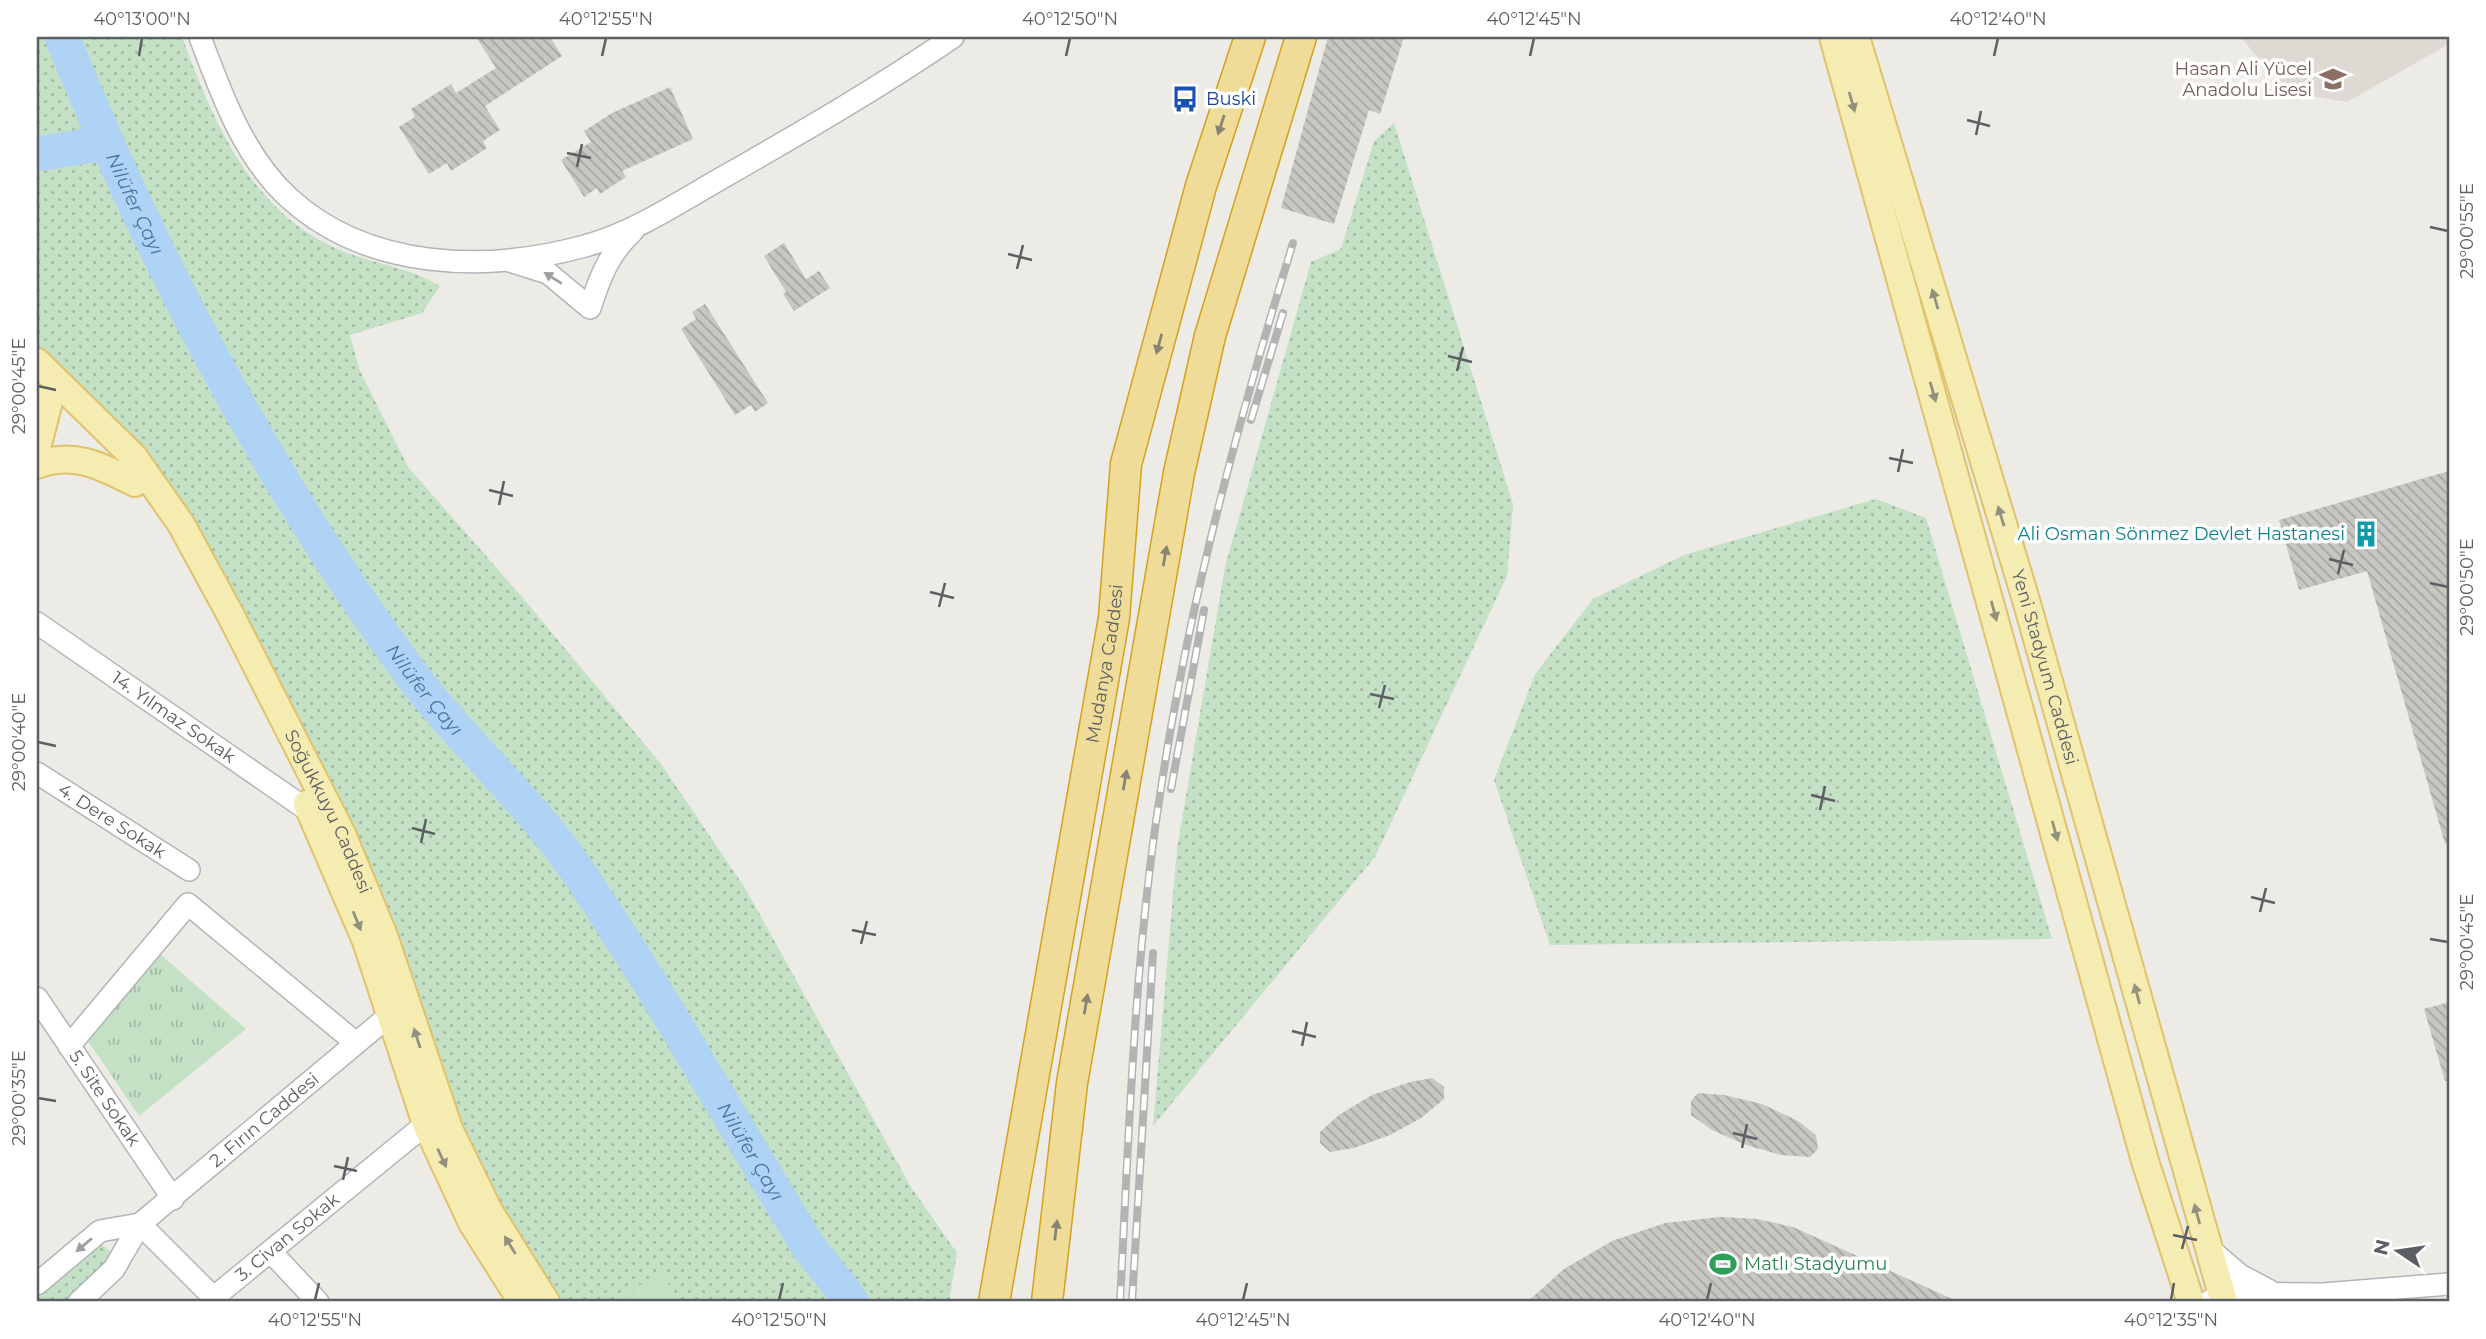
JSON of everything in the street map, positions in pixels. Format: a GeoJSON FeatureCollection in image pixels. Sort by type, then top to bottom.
{"type":"FeatureCollection","features":[{"type":"Feature","properties":{"kind":"highway","name":"Mudanya Caddesi"},"geometry":{"type":"LineString","coordinates":[[994,1302],[997,1247],[1114,618],[1126,464],[1201,186],[1250,37]]}},
{"type":"Feature","properties":{"kind":"highway","name":"Mudanya Caddesi"},"geometry":{"type":"LineString","coordinates":[[1047,1300],[1072,1083],[1179,474],[1210,336],[1301,37]]}},
{"type":"Feature","properties":{"kind":"highway"},"geometry":{"type":"LineString","coordinates":[[983,1302],[997,1247]]}},
{"type":"Feature","properties":{"kind":"main road","name":"Yeni Stadyum Caddesi"},"geometry":{"type":"LineString","coordinates":[[1833,37],[2145,1161],[2192,1302]]}},
{"type":"Feature","properties":{"kind":"main road","name":"Yeni Stadyum Caddesi"},"geometry":{"type":"LineString","coordinates":[[1856,37],[2026,600],[2206,1247],[2218,1299]]}},
{"type":"Feature","properties":{"kind":"main road"},"geometry":{"type":"LineString","coordinates":[[37,447],[43,376]]}},
{"type":"Feature","properties":{"kind":"main road","name":"Soğukkuyu Caddesi"},"geometry":{"type":"LineString","coordinates":[[43,376],[135,483],[203,600],[312,813],[366,941],[425,1124],[472,1223],[522,1302]]}},
{"type":"Feature","properties":{"kind":"main road","name":"Soğukkuyu Caddesi"},"geometry":{"type":"LineString","coordinates":[[43,376],[134,457],[181,524],[230,614],[342,834],[384,936],[449,1129],[489,1211],[546,1302]]}},
{"type":"Feature","properties":{"kind":"main road"},"geometry":{"type":"LineString","coordinates":[[37,465],[51,460],[74,458],[99,465],[135,483]]}},
{"type":"Feature","properties":{"kind":"street"},"geometry":{"type":"LineString","coordinates":[[200,37],[220,89],[251,153],[288,197],[328,229],[370,248],[408,257],[508,260],[585,246],[638,226],[876,89],[953,37]]}},
{"type":"Feature","properties":{"kind":"street"},"geometry":{"type":"LineString","coordinates":[[508,260],[548,273],[590,308],[601,274],[615,248],[638,226]]}},
{"type":"Feature","properties":{"kind":"street","name":"14. Yılmaz Sokak"},"geometry":{"type":"LineString","coordinates":[[37,623],[312,813]]}},
{"type":"Feature","properties":{"kind":"street","name":"4. Dere Sokak"},"geometry":{"type":"LineString","coordinates":[[37,773],[189,870]]}},
{"type":"Feature","properties":{"kind":"street"},"geometry":{"type":"LineString","coordinates":[[69,1046],[188,904],[356,1043]]}},
{"type":"Feature","properties":{"kind":"street","name":"5. Site Sokak"},"geometry":{"type":"LineString","coordinates":[[37,999],[173,1199]]}},
{"type":"Feature","properties":{"kind":"street","name":"2. Fırın Caddesi"},"geometry":{"type":"LineString","coordinates":[[79,1302],[114,1269],[139,1224],[173,1199],[390,1015]]}},
{"type":"Feature","properties":{"kind":"street","name":"3. Civan Sokak"},"geometry":{"type":"LineString","coordinates":[[216,1300],[425,1124]]}},
{"type":"Feature","properties":{"kind":"street"},"geometry":{"type":"LineString","coordinates":[[139,1224],[216,1300]]}},
{"type":"Feature","properties":{"kind":"street","name":"2. Fırın Caddesi"},"geometry":{"type":"LineString","coordinates":[[37,1284],[100,1231],[139,1224]]}},
{"type":"Feature","properties":{"kind":"street"},"geometry":{"type":"LineString","coordinates":[[2206,1247],[2240,1275],[2276,1298]]}},
{"type":"Feature","properties":{"kind":"street"},"geometry":{"type":"LineString","coordinates":[[271,1252],[318,1302]]}},
{"type":"Feature","properties":{"kind":"street"},"geometry":{"type":"LineString","coordinates":[[2218,1299],[2323,1294],[2384,1296],[2449,1284]]}},
{"type":"Feature","properties":{"kind":"shaded area","name":"Hasan Ali Yücel Anadolu Lisesi"},"geometry":{"type":"Polygon","coordinates":[[[2241,37],[2449,37],[2449,44],[2347,102],[2293,93],[2264,66],[2241,37]]]}},
{"type":"Feature","properties":{"kind":"green space"},"geometry":{"type":"Polygon","coordinates":[[[37,37],[182,37],[222,132],[259,188],[282,213],[309,234],[340,250],[416,274],[440,286],[422,313],[350,335],[360,371],[408,467],[522,597],[661,764],[745,888],[911,1187],[957,1253],[949,1302],[558,1302],[466,1155],[289,704],[81,389],[37,347],[37,37]]]}},
{"type":"Feature","properties":{"kind":"green space"},"geometry":{"type":"Polygon","coordinates":[[[1394,123],[1513,504],[1507,576],[1375,857],[1153,1126],[1177,849],[1225,567],[1311,262],[1341,249],[1374,141],[1394,123]]]}},
{"type":"Feature","properties":{"kind":"green space"},"geometry":{"type":"Polygon","coordinates":[[[1876,499],[1926,518],[2052,939],[1550,945],[1494,780],[1535,674],[1593,599],[1684,555],[1876,499]]]}},
{"type":"Feature","properties":{"kind":"green space"},"geometry":{"type":"Polygon","coordinates":[[[160,954],[246,1029],[139,1116],[86,1038],[160,954]]]}},
{"type":"Feature","properties":{"kind":"green space"},"geometry":{"type":"Polygon","coordinates":[[[95,1239],[118,1258],[76,1302],[37,1302],[37,1287],[95,1239]]]}},
{"type":"Feature","properties":{"kind":"green space"},"geometry":{"type":"Polygon","coordinates":[[[658,1271],[682,1302],[619,1302],[658,1271]]]}},
{"type":"Feature","properties":{"kind":"building"},"geometry":{"type":"Polygon","coordinates":[[[476,37],[550,37],[562,56],[485,106],[500,130],[483,141],[487,148],[451,171],[447,163],[429,174],[399,127],[415,117],[411,109],[451,84],[456,93],[496,68],[476,37]]]}},
{"type":"Feature","properties":{"kind":"building"},"geometry":{"type":"Polygon","coordinates":[[[1328,37],[1404,37],[1380,114],[1369,110],[1334,224],[1281,208],[1328,37]]]}},
{"type":"Feature","properties":{"kind":"building"},"geometry":{"type":"Polygon","coordinates":[[[670,87],[693,139],[622,171],[626,177],[600,194],[597,188],[584,197],[561,160],[591,142],[584,131],[612,113],[670,87]]]}},
{"type":"Feature","properties":{"kind":"building"},"geometry":{"type":"Polygon","coordinates":[[[784,243],[806,279],[819,271],[830,288],[794,311],[764,256],[784,243]]]}},
{"type":"Feature","properties":{"kind":"building"},"geometry":{"type":"Polygon","coordinates":[[[705,304],[768,403],[755,412],[751,405],[735,415],[681,329],[696,319],[692,312],[705,304]]]}},
{"type":"Feature","properties":{"kind":"building"},"geometry":{"type":"Polygon","coordinates":[[[2449,471],[2449,843],[2445,844],[2367,571],[2299,590],[2279,520],[2449,471]]]}},
{"type":"Feature","properties":{"kind":"building"},"geometry":{"type":"Polygon","coordinates":[[[2449,1002],[2449,1081],[2445,1081],[2424,1009],[2449,1002]]]}},
{"type":"Feature","properties":{"kind":"building"},"geometry":{"type":"Polygon","coordinates":[[[1432,1078],[1444,1087],[1444,1099],[1421,1118],[1390,1135],[1354,1148],[1330,1152],[1320,1143],[1320,1132],[1339,1115],[1372,1095],[1410,1082],[1432,1078]]]}},
{"type":"Feature","properties":{"kind":"building"},"geometry":{"type":"Polygon","coordinates":[[[1698,1093],[1724,1095],[1762,1104],[1798,1121],[1816,1135],[1818,1149],[1810,1157],[1781,1155],[1746,1145],[1712,1130],[1691,1115],[1691,1101],[1698,1093]]]}},
{"type":"Feature","properties":{"kind":"building","name":"Matlı Stadyumu"},"geometry":{"type":"Polygon","coordinates":[[[1720,1217],[1757,1219],[1793,1227],[1959,1302],[1527,1302],[1564,1269],[1612,1241],[1665,1223],[1720,1217]]]}},
{"type":"Feature","properties":{"kind":"waterway","name":"Nilüfer Çayı"},"geometry":{"type":"LineString","coordinates":[[62,37],[96,118],[171,279],[256,436],[302,512],[350,587],[421,687],[536,818],[579,873],[667,1011],[808,1246],[852,1302]]}},
{"type":"Feature","properties":{"kind":"waterway"},"geometry":{"type":"LineString","coordinates":[[37,154],[105,143]]}},
{"type":"Feature","properties":{"kind":"railway"},"geometry":{"type":"LineString","coordinates":[[1120,1302],[1138,985],[1151,858],[1171,725],[1216,517],[1293,243]]}},
{"type":"Feature","properties":{"kind":"railway"},"geometry":{"type":"LineString","coordinates":[[1251,420],[1283,313]]}},
{"type":"Feature","properties":{"kind":"railway"},"geometry":{"type":"LineString","coordinates":[[1171,789],[1204,610]]}},
{"type":"Feature","properties":{"kind":"railway"},"geometry":{"type":"LineString","coordinates":[[1132,1302],[1153,953]]}},
{"type":"Feature","properties":{"kind":"place","name":"Hasan Ali Yücel Anadolu Lisesi"},"geometry":{"type":"Point","coordinates":[2333,79]}},
{"type":"Feature","properties":{"kind":"place","name":"Buski"},"geometry":{"type":"Point","coordinates":[1185,99]}},
{"type":"Feature","properties":{"kind":"place","name":"Ali Osman Sönmez Devlet Hastanesi"},"geometry":{"type":"Point","coordinates":[2366,534]}},
{"type":"Feature","properties":{"kind":"place","name":"Matlı Stadyumu"},"geometry":{"type":"Point","coordinates":[1723,1264]}}]}
